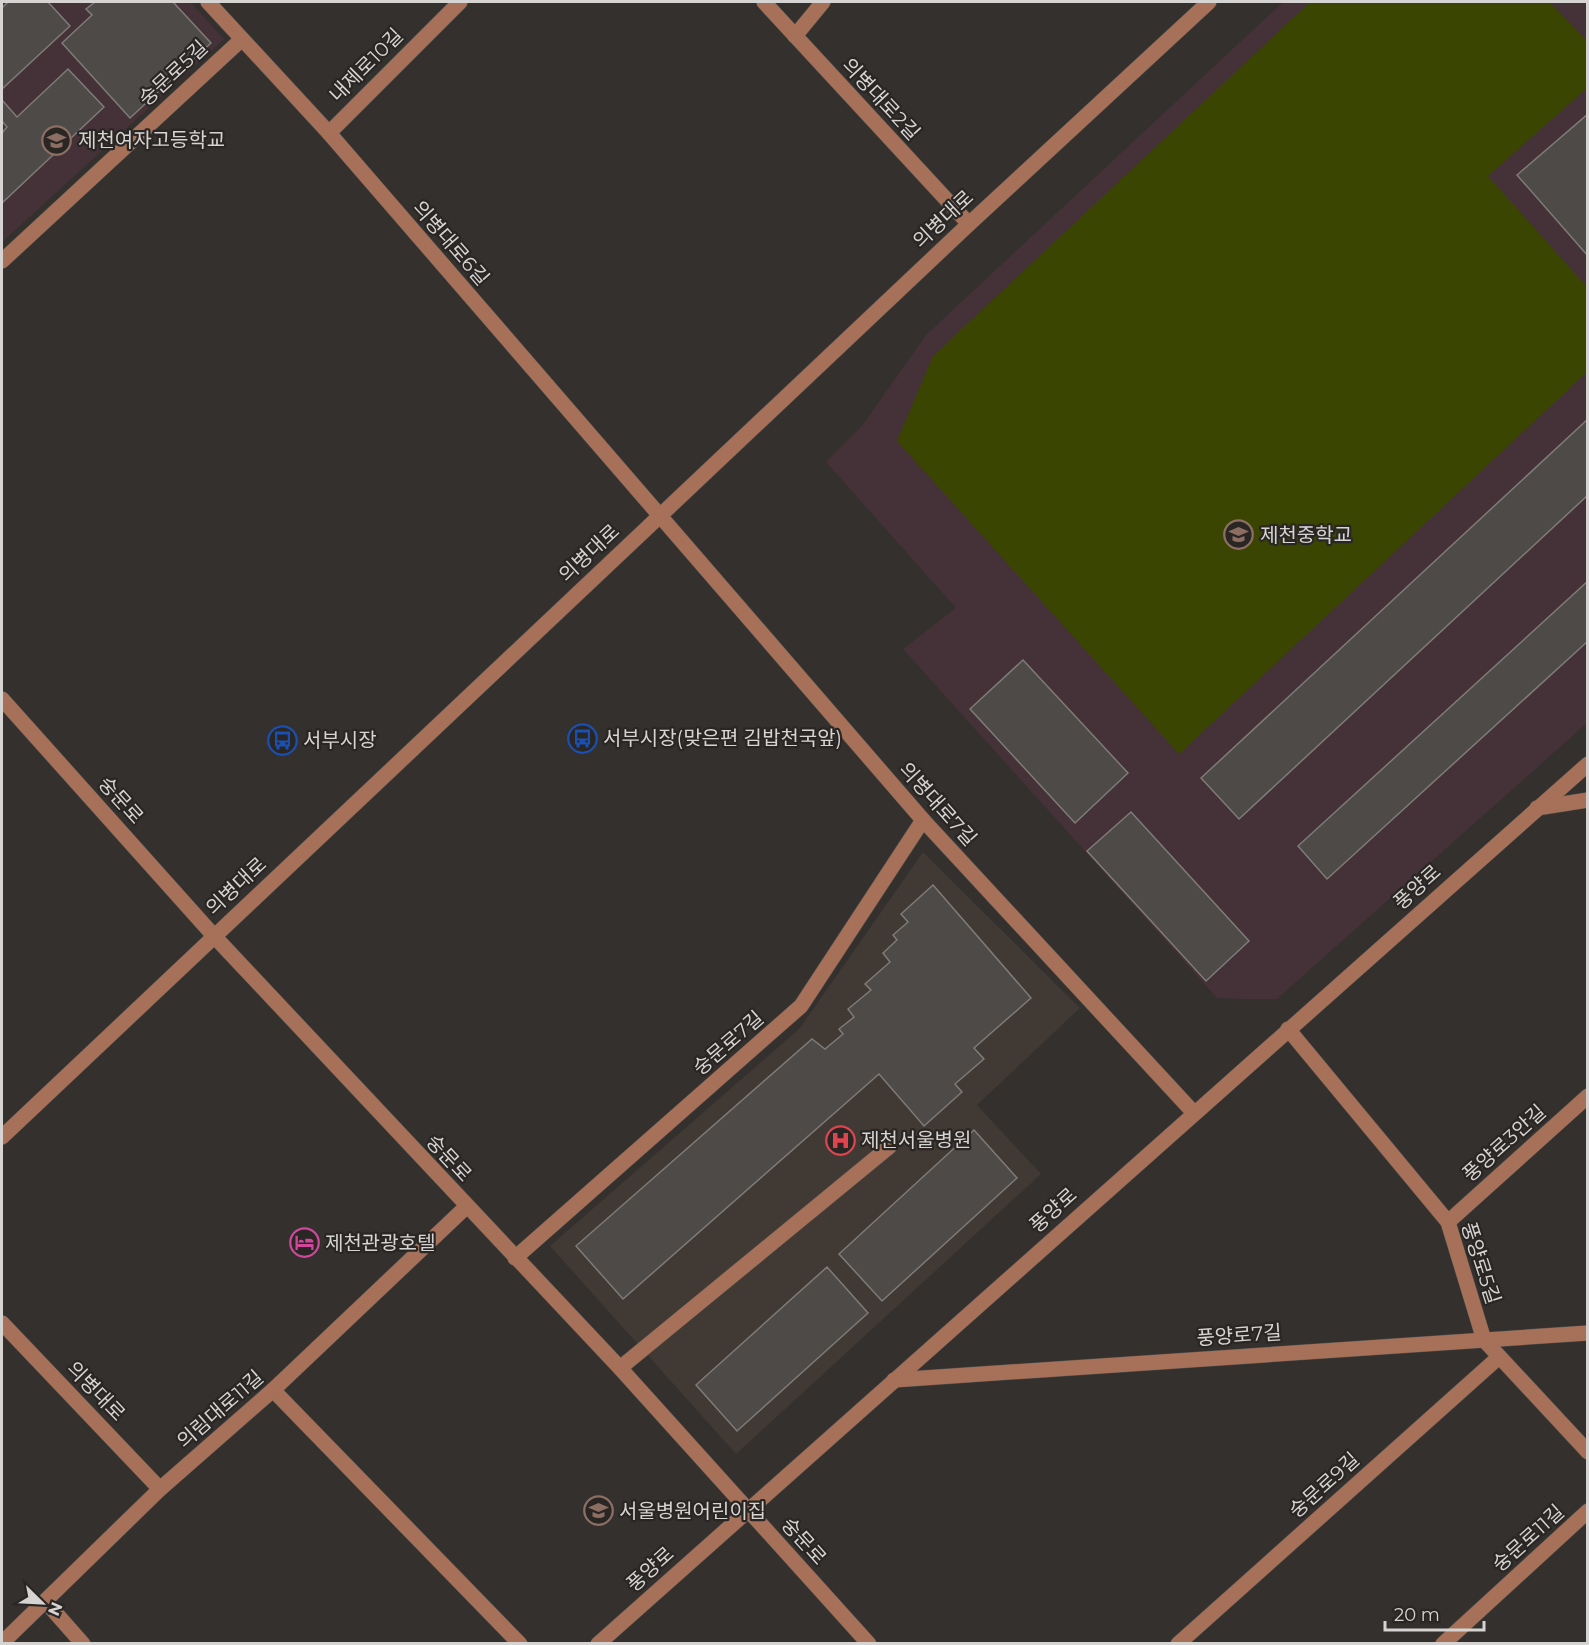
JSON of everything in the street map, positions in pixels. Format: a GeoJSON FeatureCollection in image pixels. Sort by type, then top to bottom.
{"type":"FeatureCollection","features":[{"type":"Feature","properties":{"kind":"street","name":"의병대로6길"},"geometry":{"type":"LineString","coordinates":[[208,2],[328,133],[659,516]]}},
{"type":"Feature","properties":{"kind":"street","name":"내제로10길"},"geometry":{"type":"LineString","coordinates":[[328,133],[460,2]]}},
{"type":"Feature","properties":{"kind":"street","name":"의병대로2길"},"geometry":{"type":"LineString","coordinates":[[764,2],[969,224]]}},
{"type":"Feature","properties":{"kind":"street"},"geometry":{"type":"LineString","coordinates":[[795,36],[823,2]]}},
{"type":"Feature","properties":{"kind":"street","name":"의병대로"},"geometry":{"type":"LineString","coordinates":[[2,1137],[969,224],[1209,2]]}},
{"type":"Feature","properties":{"kind":"street","name":"숭문로5길"},"geometry":{"type":"LineString","coordinates":[[2,261],[242,39]]}},
{"type":"Feature","properties":{"kind":"street","name":"의병대로7길"},"geometry":{"type":"LineString","coordinates":[[659,516],[923,820],[1194,1113]]}},
{"type":"Feature","properties":{"kind":"street","name":"숭문로"},"geometry":{"type":"LineString","coordinates":[[2,699],[214,936],[466,1207],[620,1368],[869,1644]]}},
{"type":"Feature","properties":{"kind":"street","name":"풍양로"},"geometry":{"type":"LineString","coordinates":[[598,1644],[1587,764]]}},
{"type":"Feature","properties":{"kind":"street"},"geometry":{"type":"LineString","coordinates":[[1537,808],[1587,800]]}},
{"type":"Feature","properties":{"kind":"street","name":"숭문로7길"},"geometry":{"type":"LineString","coordinates":[[515,1258],[801,1006],[923,820]]}},
{"type":"Feature","properties":{"kind":"street","name":"풍양로5길"},"geometry":{"type":"LineString","coordinates":[[1288,1029],[1448,1222],[1484,1340],[1587,1452]]}},
{"type":"Feature","properties":{"kind":"street","name":"풍양로3안길"},"geometry":{"type":"LineString","coordinates":[[1448,1222],[1587,1096]]}},
{"type":"Feature","properties":{"kind":"street"},"geometry":{"type":"LineString","coordinates":[[620,1368],[889,1147]]}},
{"type":"Feature","properties":{"kind":"street","name":"의림대로11길"},"geometry":{"type":"LineString","coordinates":[[2,1643],[160,1489],[273,1390],[466,1207]]}},
{"type":"Feature","properties":{"kind":"street","name":"의병대로"},"geometry":{"type":"LineString","coordinates":[[2,1323],[160,1489]]}},
{"type":"Feature","properties":{"kind":"street","name":"풍양로7길"},"geometry":{"type":"LineString","coordinates":[[894,1380],[1587,1333]]}},
{"type":"Feature","properties":{"kind":"street","name":"숭문로9길"},"geometry":{"type":"LineString","coordinates":[[1178,1644],[1499,1357]]}},
{"type":"Feature","properties":{"kind":"street"},"geometry":{"type":"LineString","coordinates":[[273,1390],[520,1644]]}},
{"type":"Feature","properties":{"kind":"street","name":"숭문로11길"},"geometry":{"type":"LineString","coordinates":[[1443,1644],[1587,1511]]}},
{"type":"Feature","properties":{"kind":"street"},"geometry":{"type":"LineString","coordinates":[[46,1602],[83,1644]]}},
{"type":"Feature","properties":{"kind":"shaded area","name":"제천여자고등학교"},"geometry":{"type":"Polygon","coordinates":[[[2,2],[190,2],[224,39],[2,242],[2,2]]]}},
{"type":"Feature","properties":{"kind":"shaded area","name":"제천중학교"},"geometry":{"type":"Polygon","coordinates":[[[1283,2],[1587,2],[1587,723],[1277,999],[1217,998],[903,649],[956,608],[826,462],[862,426],[926,335],[1283,2]]]}},
{"type":"Feature","properties":{"kind":"shaded area","name":"제천서울병원"},"geometry":{"type":"Polygon","coordinates":[[[923,852],[1080,1008],[977,1105],[1041,1174],[736,1454],[550,1246],[800,1028],[923,852]]]}},
{"type":"Feature","properties":{"kind":"green space"},"geometry":{"type":"Polygon","coordinates":[[[1310,2],[1549,2],[1587,41],[1587,88],[1488,176],[1587,287],[1587,372],[1179,754],[897,441],[933,356],[1310,2]]]}},
{"type":"Feature","properties":{"kind":"building"},"geometry":{"type":"Polygon","coordinates":[[[8,2],[48,2],[70,26],[2,89],[2,8],[8,2]]]}},
{"type":"Feature","properties":{"kind":"building"},"geometry":{"type":"Polygon","coordinates":[[[95,2],[173,2],[211,43],[130,118],[62,43],[92,15],[86,9],[95,2]]]}},
{"type":"Feature","properties":{"kind":"building"},"geometry":{"type":"Polygon","coordinates":[[[68,69],[104,107],[2,203],[2,133],[7,127],[2,121],[2,100],[17,117],[68,69]]]}},
{"type":"Feature","properties":{"kind":"building"},"geometry":{"type":"Polygon","coordinates":[[[1588,114],[1588,256],[1517,175],[1588,114]]]}},
{"type":"Feature","properties":{"kind":"building"},"geometry":{"type":"Polygon","coordinates":[[[1588,419],[1588,495],[1239,819],[1201,778],[1588,419]]]}},
{"type":"Feature","properties":{"kind":"building"},"geometry":{"type":"Polygon","coordinates":[[[1588,581],[1588,641],[1327,879],[1298,846],[1588,581]]]}},
{"type":"Feature","properties":{"kind":"building"},"geometry":{"type":"Polygon","coordinates":[[[1023,660],[1128,773],[1075,823],[970,709],[1023,660]]]}},
{"type":"Feature","properties":{"kind":"building"},"geometry":{"type":"Polygon","coordinates":[[[1131,812],[1249,941],[1206,981],[1087,851],[1131,812]]]}},
{"type":"Feature","properties":{"kind":"building"},"geometry":{"type":"Polygon","coordinates":[[[933,885],[1031,998],[974,1048],[984,1059],[955,1084],[962,1092],[924,1126],[879,1074],[623,1299],[576,1246],[812,1039],[825,1049],[843,1034],[839,1029],[854,1017],[848,1009],[871,990],[865,984],[890,962],[883,953],[897,940],[893,935],[908,922],[901,914],[933,885]]]}},
{"type":"Feature","properties":{"kind":"building"},"geometry":{"type":"Polygon","coordinates":[[[974,1130],[1017,1178],[882,1301],[839,1254],[974,1130]]]}},
{"type":"Feature","properties":{"kind":"building"},"geometry":{"type":"Polygon","coordinates":[[[827,1267],[868,1313],[737,1431],[696,1385],[827,1267]]]}},
{"type":"Feature","properties":{"kind":"place","name":"제천여자고등학교"},"geometry":{"type":"Point","coordinates":[57,140]}},
{"type":"Feature","properties":{"kind":"place","name":"제천중학교"},"geometry":{"type":"Point","coordinates":[1239,535]}},
{"type":"Feature","properties":{"kind":"place","name":"서부시장(맞은편 김밥천국앞)"},"geometry":{"type":"Point","coordinates":[582,738]}},
{"type":"Feature","properties":{"kind":"place","name":"서부시장"},"geometry":{"type":"Point","coordinates":[282,740]}},
{"type":"Feature","properties":{"kind":"place","name":"제천서울병원"},"geometry":{"type":"Point","coordinates":[840,1140]}},
{"type":"Feature","properties":{"kind":"place","name":"제천관광호텔"},"geometry":{"type":"Point","coordinates":[304,1243]}},
{"type":"Feature","properties":{"kind":"place","name":"서울병원어린이집"},"geometry":{"type":"Point","coordinates":[598,1511]}}]}
